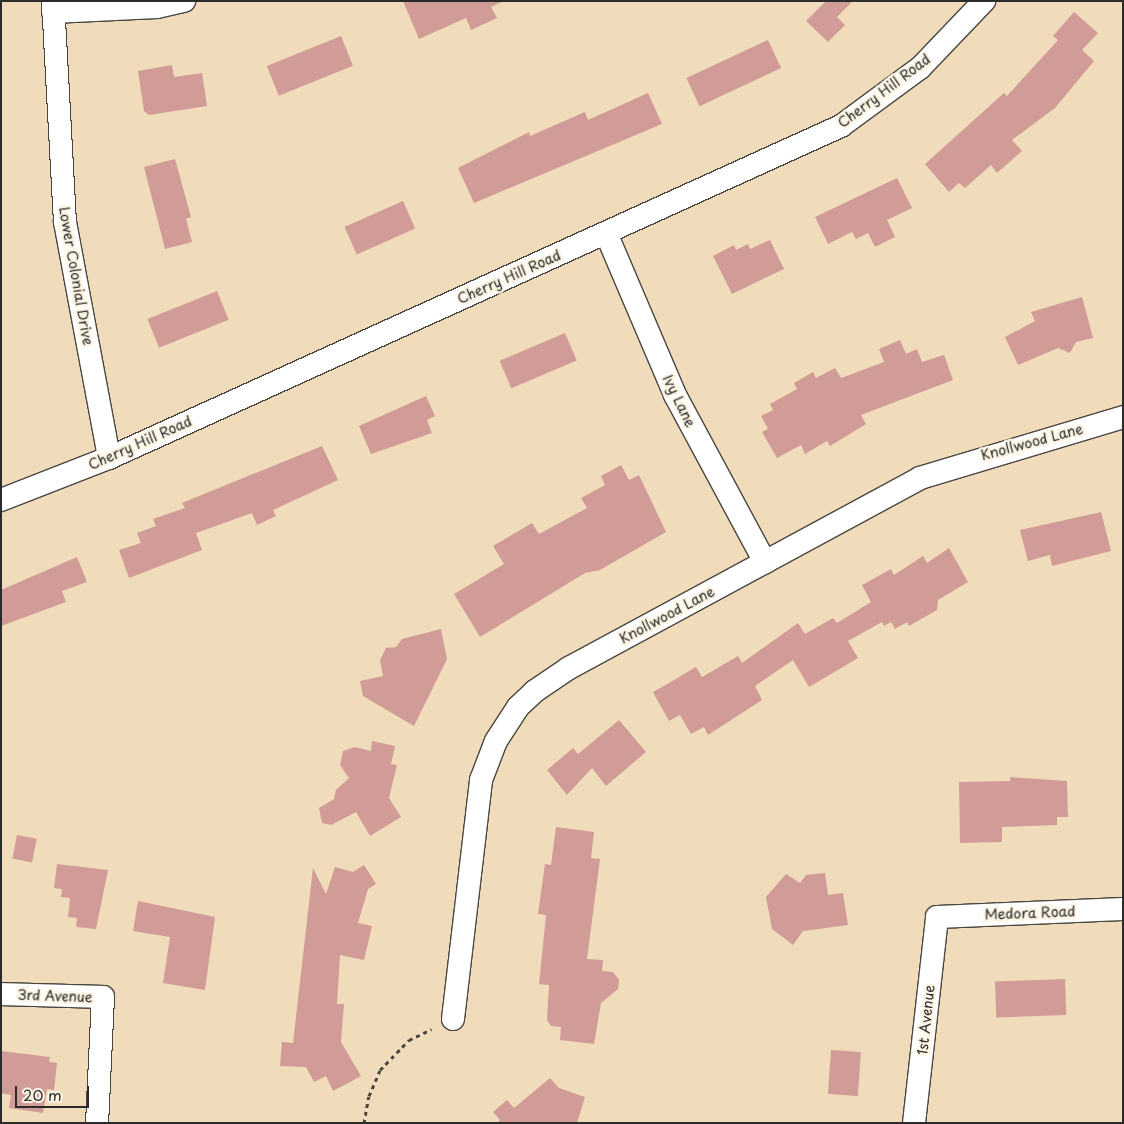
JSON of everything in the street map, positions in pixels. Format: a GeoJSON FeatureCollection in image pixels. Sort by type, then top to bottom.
{"type":"FeatureCollection","features":[{"type":"Feature","properties":{"kind":"street"},"geometry":{"type":"LineString","coordinates":[[53,7],[158,7],[184,1]]}},
{"type":"Feature","properties":{"kind":"street","name":"Cherry Hill Road"},"geometry":{"type":"LineString","coordinates":[[1,500],[109,458],[842,126],[920,68],[984,1]]}},
{"type":"Feature","properties":{"kind":"street","name":"Lower Colonial Drive"},"geometry":{"type":"LineString","coordinates":[[53,7],[65,222],[109,458]]}},
{"type":"Feature","properties":{"kind":"street","name":"Ivy Lane"},"geometry":{"type":"LineString","coordinates":[[606,233],[675,395],[765,562]]}},
{"type":"Feature","properties":{"kind":"street","name":"Knollwood Lane"},"geometry":{"type":"LineString","coordinates":[[453,1019],[481,780],[496,741],[518,707],[569,668],[941,468],[1123,418]]}},
{"type":"Feature","properties":{"kind":"street","name":"Medora Road"},"geometry":{"type":"LineString","coordinates":[[937,917],[1123,909]]}},
{"type":"Feature","properties":{"kind":"street","name":"1st Avenue"},"geometry":{"type":"LineString","coordinates":[[914,1123],[937,917]]}},
{"type":"Feature","properties":{"kind":"street","name":"3rd Avenue"},"geometry":{"type":"LineString","coordinates":[[1,994],[103,997],[97,1123]]}},
{"type":"Feature","properties":{"kind":"path"},"geometry":{"type":"LineString","coordinates":[[364,1123],[368,1096],[380,1070],[408,1040],[453,1019]]}},
{"type":"Feature","properties":{"kind":"building"},"geometry":{"type":"Polygon","coordinates":[[[403,1],[504,1],[491,7],[497,18],[471,30],[466,18],[419,39],[403,1]]]}},
{"type":"Feature","properties":{"kind":"building"},"geometry":{"type":"Polygon","coordinates":[[[826,1],[853,1],[837,17],[845,25],[828,42],[806,21],[826,1]]]}},
{"type":"Feature","properties":{"kind":"building"},"geometry":{"type":"Polygon","coordinates":[[[1074,12],[1098,33],[1082,50],[1094,61],[1055,108],[1012,140],[1022,151],[997,173],[991,165],[965,188],[959,183],[949,192],[925,164],[1004,93],[1007,96],[1058,40],[1053,36],[1074,12]]]}},
{"type":"Feature","properties":{"kind":"building"},"geometry":{"type":"Polygon","coordinates":[[[341,36],[353,66],[279,96],[267,66],[341,36]]]}},
{"type":"Feature","properties":{"kind":"building"},"geometry":{"type":"Polygon","coordinates":[[[768,40],[781,68],[700,106],[686,78],[768,40]]]}},
{"type":"Feature","properties":{"kind":"building"},"geometry":{"type":"Polygon","coordinates":[[[172,65],[174,77],[202,73],[207,106],[149,115],[144,111],[138,71],[172,65]]]}},
{"type":"Feature","properties":{"kind":"building"},"geometry":{"type":"Polygon","coordinates":[[[648,93],[662,124],[474,203],[458,168],[529,132],[530,136],[585,112],[588,120],[648,93]]]}},
{"type":"Feature","properties":{"kind":"building"},"geometry":{"type":"Polygon","coordinates":[[[175,159],[191,217],[186,219],[192,242],[165,249],[144,167],[175,159]]]}},
{"type":"Feature","properties":{"kind":"building"},"geometry":{"type":"Polygon","coordinates":[[[897,178],[912,208],[887,220],[895,237],[875,247],[868,233],[856,239],[852,232],[828,244],[815,217],[897,178]]]}},
{"type":"Feature","properties":{"kind":"building"},"geometry":{"type":"Polygon","coordinates":[[[403,201],[415,228],[357,254],[345,227],[403,201]]]}},
{"type":"Feature","properties":{"kind":"building"},"geometry":{"type":"Polygon","coordinates":[[[770,240],[784,269],[732,294],[713,256],[734,245],[736,250],[748,244],[750,249],[770,240]]]}},
{"type":"Feature","properties":{"kind":"building"},"geometry":{"type":"Polygon","coordinates":[[[217,291],[229,320],[159,348],[147,319],[217,291]]]}},
{"type":"Feature","properties":{"kind":"building"},"geometry":{"type":"Polygon","coordinates":[[[1082,297],[1093,338],[1076,342],[1070,353],[1058,348],[1018,365],[1005,337],[1035,321],[1031,312],[1082,297]]]}},
{"type":"Feature","properties":{"kind":"building"},"geometry":{"type":"Polygon","coordinates":[[[565,333],[577,361],[511,388],[500,361],[565,333]]]}},
{"type":"Feature","properties":{"kind":"building"},"geometry":{"type":"Polygon","coordinates":[[[900,340],[906,354],[917,349],[922,362],[944,355],[953,380],[861,415],[866,424],[830,446],[827,441],[805,454],[801,445],[777,458],[762,432],[768,429],[761,416],[773,410],[770,404],[797,389],[794,383],[813,372],[816,378],[835,368],[841,378],[884,362],[879,349],[900,340]]]}},
{"type":"Feature","properties":{"kind":"building"},"geometry":{"type":"Polygon","coordinates":[[[426,396],[435,416],[427,420],[432,433],[371,454],[359,426],[426,396]]]}},
{"type":"Feature","properties":{"kind":"building"},"geometry":{"type":"Polygon","coordinates":[[[322,446],[338,480],[273,510],[276,516],[257,525],[252,513],[196,533],[202,550],[129,578],[119,550],[141,543],[137,533],[156,526],[153,519],[185,508],[182,503],[322,446]]]}},
{"type":"Feature","properties":{"kind":"building"},"geometry":{"type":"Polygon","coordinates":[[[621,465],[629,480],[639,475],[666,532],[600,570],[585,573],[480,637],[454,594],[504,564],[493,546],[532,523],[539,534],[587,508],[581,498],[605,485],[601,476],[621,465]]]}},
{"type":"Feature","properties":{"kind":"building"},"geometry":{"type":"Polygon","coordinates":[[[1101,512],[1111,551],[1052,566],[1050,555],[1028,561],[1020,530],[1101,512]]]}},
{"type":"Feature","properties":{"kind":"building"},"geometry":{"type":"Polygon","coordinates":[[[949,548],[968,582],[938,600],[937,610],[909,626],[907,622],[895,629],[891,622],[884,626],[882,622],[848,641],[858,658],[809,687],[793,660],[755,686],[762,700],[708,735],[704,727],[691,734],[680,715],[669,721],[653,692],[696,667],[702,677],[738,656],[742,663],[798,623],[805,634],[833,618],[837,623],[871,602],[862,585],[891,569],[894,575],[923,556],[927,563],[949,548]]]}},
{"type":"Feature","properties":{"kind":"building"},"geometry":{"type":"Polygon","coordinates":[[[77,557],[87,582],[62,591],[66,602],[1,626],[1,590],[77,557]]]}},
{"type":"Feature","properties":{"kind":"building"},"geometry":{"type":"Polygon","coordinates":[[[441,629],[447,659],[414,726],[363,696],[360,681],[383,676],[380,660],[386,648],[396,647],[402,639],[441,629]]]}},
{"type":"Feature","properties":{"kind":"building"},"geometry":{"type":"Polygon","coordinates":[[[619,720],[646,752],[606,786],[592,768],[567,795],[547,770],[573,748],[578,754],[619,720]]]}},
{"type":"Feature","properties":{"kind":"building"},"geometry":{"type":"Polygon","coordinates":[[[372,741],[395,746],[391,764],[397,765],[389,798],[401,817],[370,836],[356,812],[331,825],[322,823],[319,808],[334,799],[336,790],[349,778],[340,765],[343,751],[355,747],[371,751],[372,741]]]}},
{"type":"Feature","properties":{"kind":"building"},"geometry":{"type":"Polygon","coordinates":[[[1010,777],[1067,781],[1068,817],[1057,817],[1057,825],[1002,827],[1002,842],[960,843],[959,782],[1010,781],[1010,777]]]}},
{"type":"Feature","properties":{"kind":"building"},"geometry":{"type":"Polygon","coordinates":[[[556,827],[594,832],[591,858],[600,859],[587,959],[603,960],[602,971],[613,972],[619,980],[618,989],[601,1003],[594,1044],[560,1040],[561,1027],[551,1026],[547,1020],[549,985],[539,984],[546,915],[538,914],[545,864],[551,865],[556,827]]]}},
{"type":"Feature","properties":{"kind":"building"},"geometry":{"type":"Polygon","coordinates":[[[17,835],[37,839],[32,862],[12,859],[17,835]]]}},
{"type":"Feature","properties":{"kind":"building"},"geometry":{"type":"Polygon","coordinates":[[[57,864],[108,870],[96,929],[76,927],[77,918],[68,917],[70,898],[61,897],[62,889],[54,888],[57,864]]]}},
{"type":"Feature","properties":{"kind":"building"},"geometry":{"type":"Polygon","coordinates":[[[364,865],[376,884],[368,889],[358,923],[372,926],[364,960],[340,955],[337,1004],[344,1004],[341,1042],[361,1076],[333,1091],[326,1076],[314,1082],[306,1067],[280,1066],[282,1042],[293,1043],[313,868],[326,894],[335,867],[353,872],[364,865]]]}},
{"type":"Feature","properties":{"kind":"building"},"geometry":{"type":"Polygon","coordinates":[[[825,873],[828,895],[843,893],[848,925],[803,931],[793,945],[772,929],[766,897],[786,874],[800,883],[806,875],[825,873]]]}},
{"type":"Feature","properties":{"kind":"building"},"geometry":{"type":"Polygon","coordinates":[[[138,901],[215,917],[205,990],[163,983],[170,937],[133,931],[138,901]]]}},
{"type":"Feature","properties":{"kind":"building"},"geometry":{"type":"Polygon","coordinates":[[[1065,979],[1066,1015],[996,1017],[995,981],[1065,979]]]}},
{"type":"Feature","properties":{"kind":"building"},"geometry":{"type":"Polygon","coordinates":[[[831,1050],[861,1052],[858,1096],[828,1094],[831,1050]]]}},
{"type":"Feature","properties":{"kind":"building"},"geometry":{"type":"Polygon","coordinates":[[[1,1051],[50,1057],[49,1062],[57,1063],[54,1090],[47,1089],[43,1113],[9,1108],[11,1095],[1,1093],[1,1051]]]}},
{"type":"Feature","properties":{"kind":"building"},"geometry":{"type":"Polygon","coordinates":[[[550,1078],[559,1088],[585,1097],[577,1123],[497,1123],[500,1120],[493,1112],[507,1100],[514,1108],[550,1078]]]}}]}
